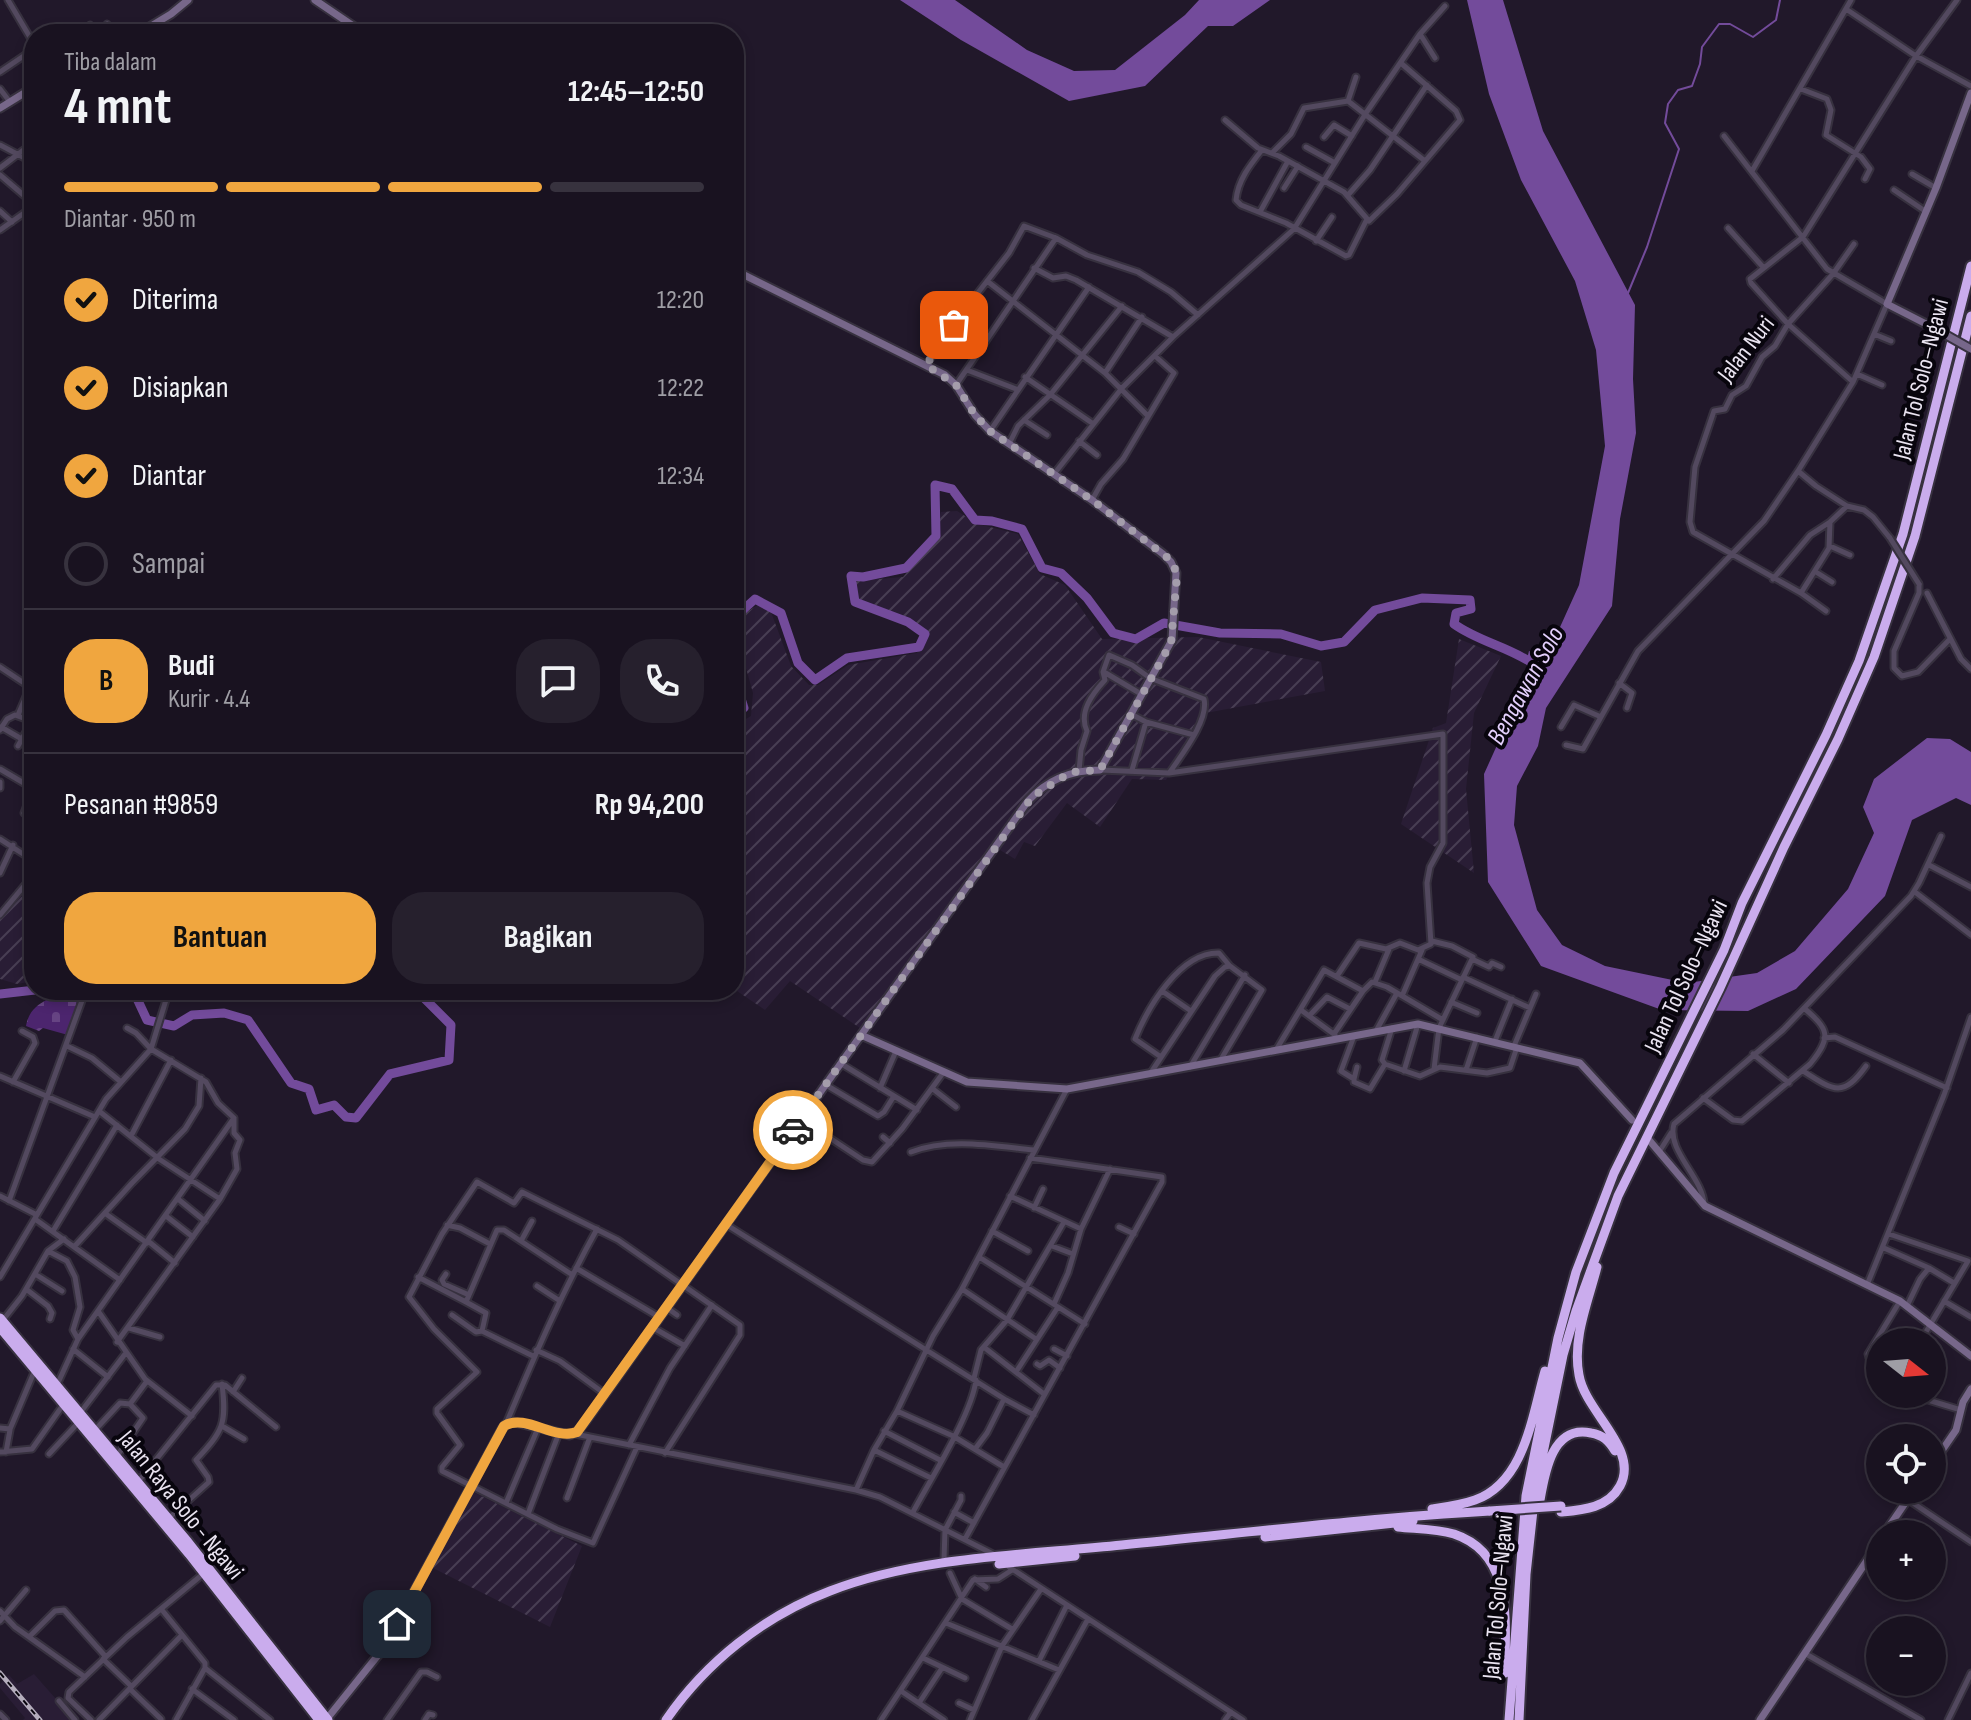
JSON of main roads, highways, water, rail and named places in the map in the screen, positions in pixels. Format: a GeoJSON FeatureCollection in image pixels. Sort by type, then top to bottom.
{"type":"FeatureCollection","features":[{"type":"Feature","properties":{"kind":"highway","name":"Jalan Tol Solo–Ngawi"},"geometry":{"type":"LineString","coordinates":[[1508,1720],[1523,1518],[1532,1457],[1576,1272],[1599,1206],[1724,950],[1742,903],[1826,735],[1859,661],[1903,534],[1971,266]]}},
{"type":"Feature","properties":{"kind":"highway","name":"Jalan Tol Solo–Ngawi"},"geometry":{"type":"LineString","coordinates":[[1519,1720],[1526,1574],[1541,1455],[1563,1355],[1608,1221],[1641,1146],[1667,1098],[1838,739],[1879,644],[1915,536],[1971,316]]}},
{"type":"Feature","properties":{"kind":"highway"},"geometry":{"type":"LineString","coordinates":[[672,1720],[713,1674],[779,1621],[831,1596],[887,1578],[1490,1514],[1586,1509],[1609,1499],[1621,1485],[1625,1467],[1619,1446],[1584,1392],[1577,1363],[1580,1331],[1608,1221]]}},
{"type":"Feature","properties":{"kind":"highway","name":"Jalan Raya Solo - Ngawi"},"geometry":{"type":"LineString","coordinates":[[1,1323],[63,1404],[94,1430],[168,1518],[294,1673],[325,1720]]}},
{"type":"Feature","properties":{"kind":"highway","name":"Jalan Raya Solo - Ngawi"},"geometry":{"type":"LineString","coordinates":[[1,1323],[57,1386],[79,1418],[325,1720]]}},
{"type":"Feature","properties":{"kind":"highway"},"geometry":{"type":"LineString","coordinates":[[1400,1516],[1477,1500],[1502,1483],[1521,1451],[1558,1338]]}},
{"type":"Feature","properties":{"kind":"highway"},"geometry":{"type":"LineString","coordinates":[[1526,1574],[1554,1449],[1577,1433],[1604,1437],[1618,1458],[1619,1475],[1615,1484],[1606,1494],[1591,1502],[1561,1509]]}},
{"type":"Feature","properties":{"kind":"highway"},"geometry":{"type":"LineString","coordinates":[[666,1720],[707,1672],[765,1624],[805,1602],[871,1576],[928,1566],[1400,1516],[1490,1514]]}},
{"type":"Feature","properties":{"kind":"highway"},"geometry":{"type":"LineString","coordinates":[[1368,1527],[1450,1533],[1473,1543],[1492,1563],[1504,1594],[1505,1704],[1508,1720]]}},
{"type":"Feature","properties":{"kind":"water"},"geometry":{"type":"Polygon","coordinates":[[[900,0],[955,0],[1027,50],[1074,71],[1115,70],[1185,15],[1199,0],[1270,0],[1233,26],[1208,26],[1145,86],[1069,101],[961,40],[900,0]]]}},
{"type":"Feature","properties":{"kind":"water","name":"Bengawan Solo"},"geometry":{"type":"Polygon","coordinates":[[[1467,0],[1503,0],[1543,131],[1635,305],[1633,379],[1636,433],[1620,519],[1612,606],[1546,708],[1538,746],[1517,786],[1514,825],[1537,910],[1562,945],[1605,966],[1687,983],[1757,973],[1795,951],[1848,889],[1874,833],[1863,807],[1874,779],[1927,738],[1950,739],[1971,752],[1971,805],[1956,798],[1912,820],[1885,896],[1796,989],[1748,1011],[1662,1010],[1541,966],[1488,882],[1484,774],[1531,670],[1526,663],[1529,651],[1541,657],[1556,636],[1579,585],[1605,446],[1596,350],[1575,281],[1521,180],[1489,94],[1467,0]]]}},
{"type":"Feature","properties":{"kind":"waterway"},"geometry":{"type":"LineString","coordinates":[[1628,293],[1647,247],[1679,149],[1665,123],[1668,104],[1678,90],[1692,86],[1702,47],[1719,24],[1730,24],[1753,37],[1776,20],[1780,0]]}},
{"type":"Feature","properties":{"kind":"waterway","name":"Bengawan Solo"},"geometry":{"type":"LineString","coordinates":[[744,609],[755,599],[781,613],[798,663],[815,680],[847,658],[919,647],[925,634],[908,622],[855,602],[851,576],[863,577],[906,568],[936,536],[935,485],[952,489],[975,520],[1022,529],[1042,568],[1061,573],[1087,598],[1113,633],[1136,639],[1164,623],[1220,633],[1281,634],[1321,646],[1344,642],[1375,610],[1422,598],[1470,600],[1471,609],[1456,613],[1454,624],[1535,665]]}},
{"type":"Feature","properties":{"kind":"waterway"},"geometry":{"type":"LineString","coordinates":[[0,994],[24,991]]}},
{"type":"Feature","properties":{"kind":"waterway"},"geometry":{"type":"LineString","coordinates":[[138,1000],[147,1020],[174,1026],[192,1015],[224,1013],[248,1020],[291,1083],[309,1089],[316,1110],[334,1105],[346,1117],[356,1118],[390,1074],[449,1060],[451,1025],[426,1000]]}},
{"type":"Feature","properties":{"kind":"railway"},"geometry":{"type":"LineString","coordinates":[[0,1673],[40,1720]]}}]}
